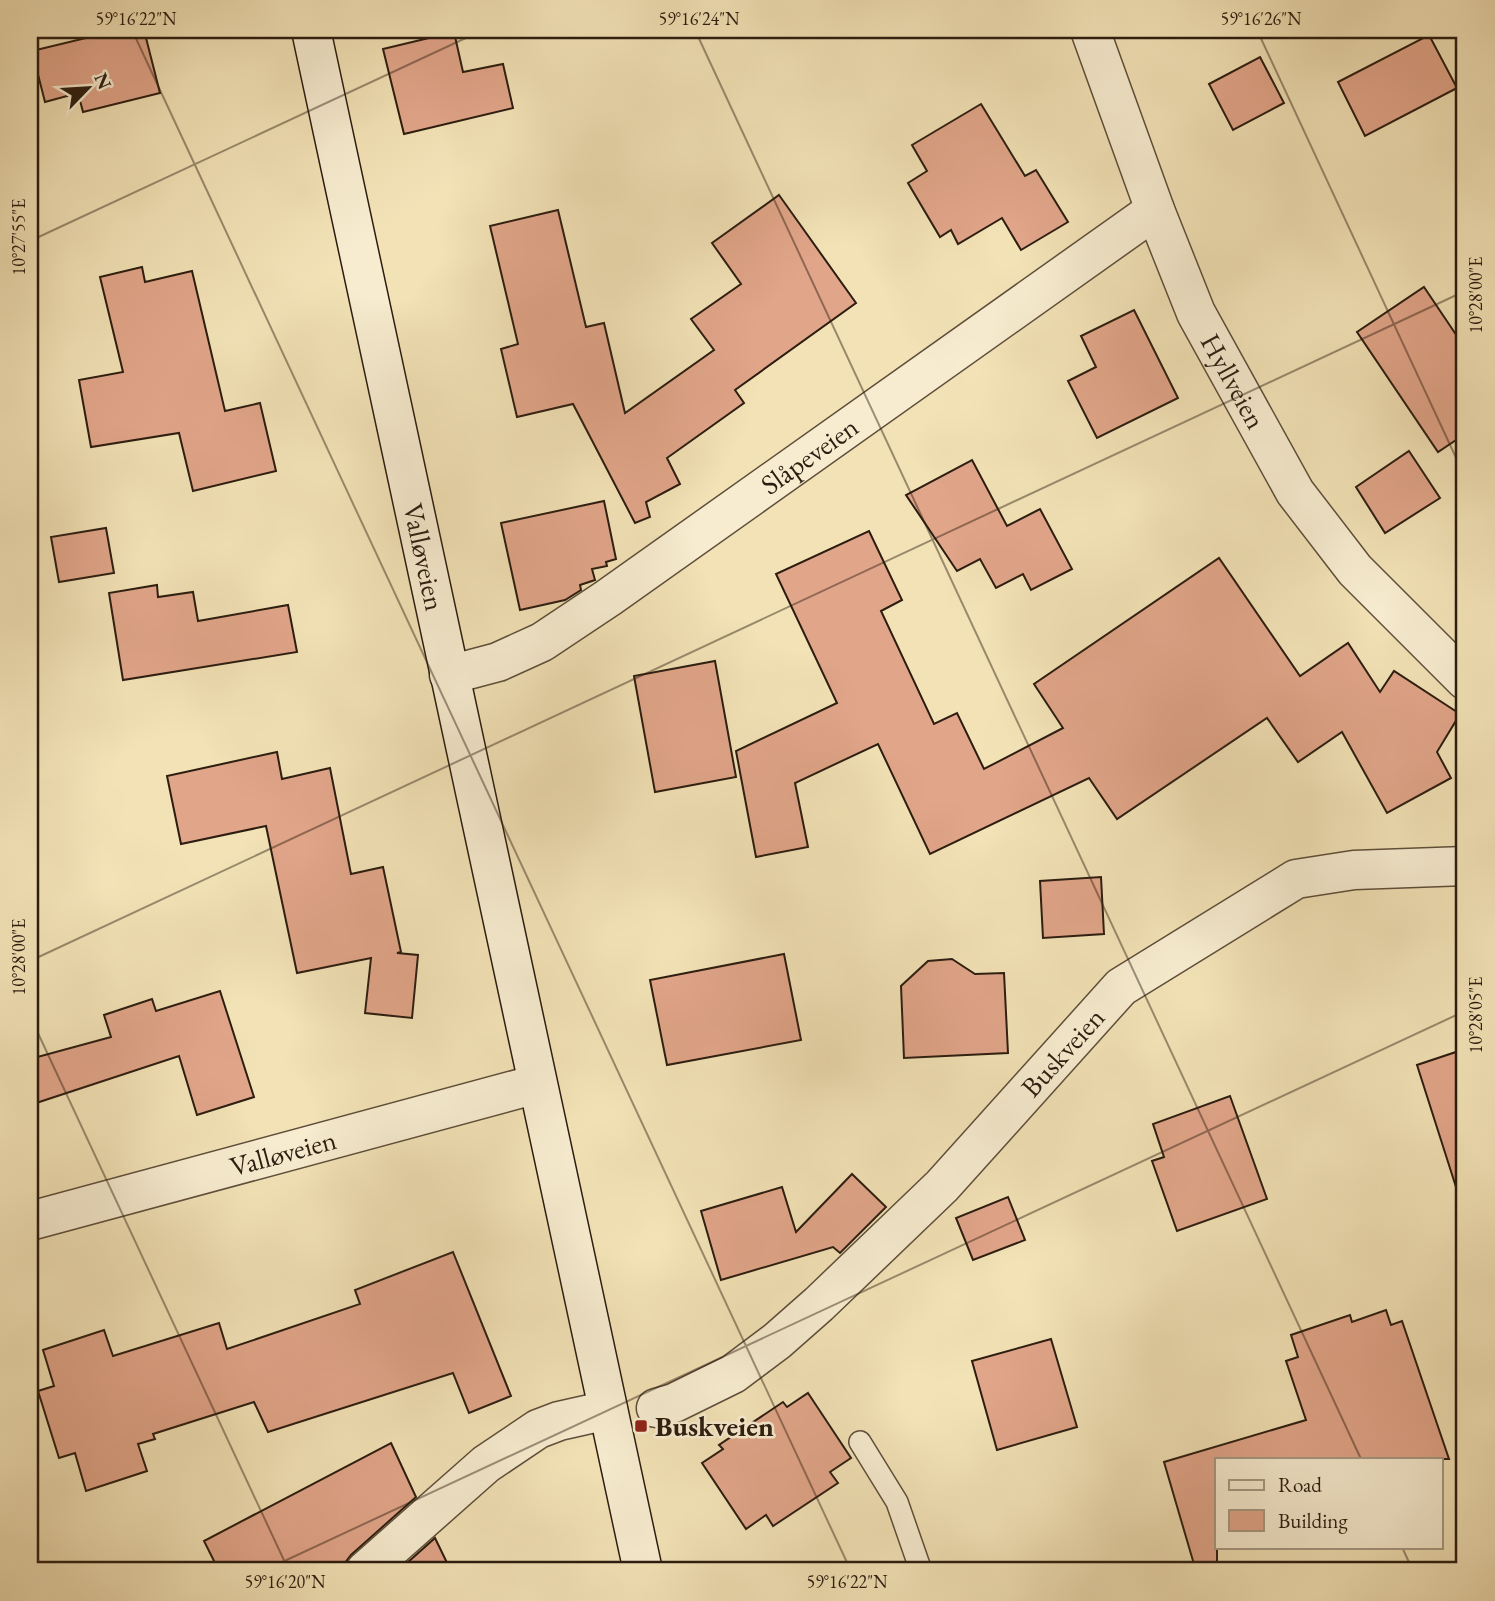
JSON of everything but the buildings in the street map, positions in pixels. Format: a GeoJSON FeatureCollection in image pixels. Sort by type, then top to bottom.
{"type":"FeatureCollection","features":[{"type":"Feature","properties":{"kind":"street","name":"Valløveien"},"geometry":{"type":"LineString","coordinates":[[311,30],[643,1571]]}},
{"type":"Feature","properties":{"kind":"street","name":"Hyllveien"},"geometry":{"type":"LineString","coordinates":[[1090,30],[1155,210],[1196,313],[1296,492],[1355,570],[1465,680]]}},
{"type":"Feature","properties":{"kind":"street","name":"Slåpeveien"},"geometry":{"type":"LineString","coordinates":[[449,674],[498,662],[542,642],[1155,210]]}},
{"type":"Feature","properties":{"kind":"street","name":"Buskveien"},"geometry":{"type":"LineString","coordinates":[[656,1408],[674,1403],[733,1374],[819,1304],[942,1186],[1121,987],[1296,879],[1354,870],[1465,866]]}},
{"type":"Feature","properties":{"kind":"street","name":"Valløveien"},"geometry":{"type":"LineString","coordinates":[[30,1222],[537,1084]]}},
{"type":"Feature","properties":{"kind":"street"},"geometry":{"type":"LineString","coordinates":[[365,1571],[486,1464],[538,1429],[559,1421],[608,1410]]}},
{"type":"Feature","properties":{"kind":"lane"},"geometry":{"type":"LineString","coordinates":[[860,1442],[897,1502],[921,1571]]}},
{"type":"Feature","properties":{"kind":"place","name":"Buskveien"},"geometry":{"type":"Point","coordinates":[641,1426]}}]}
